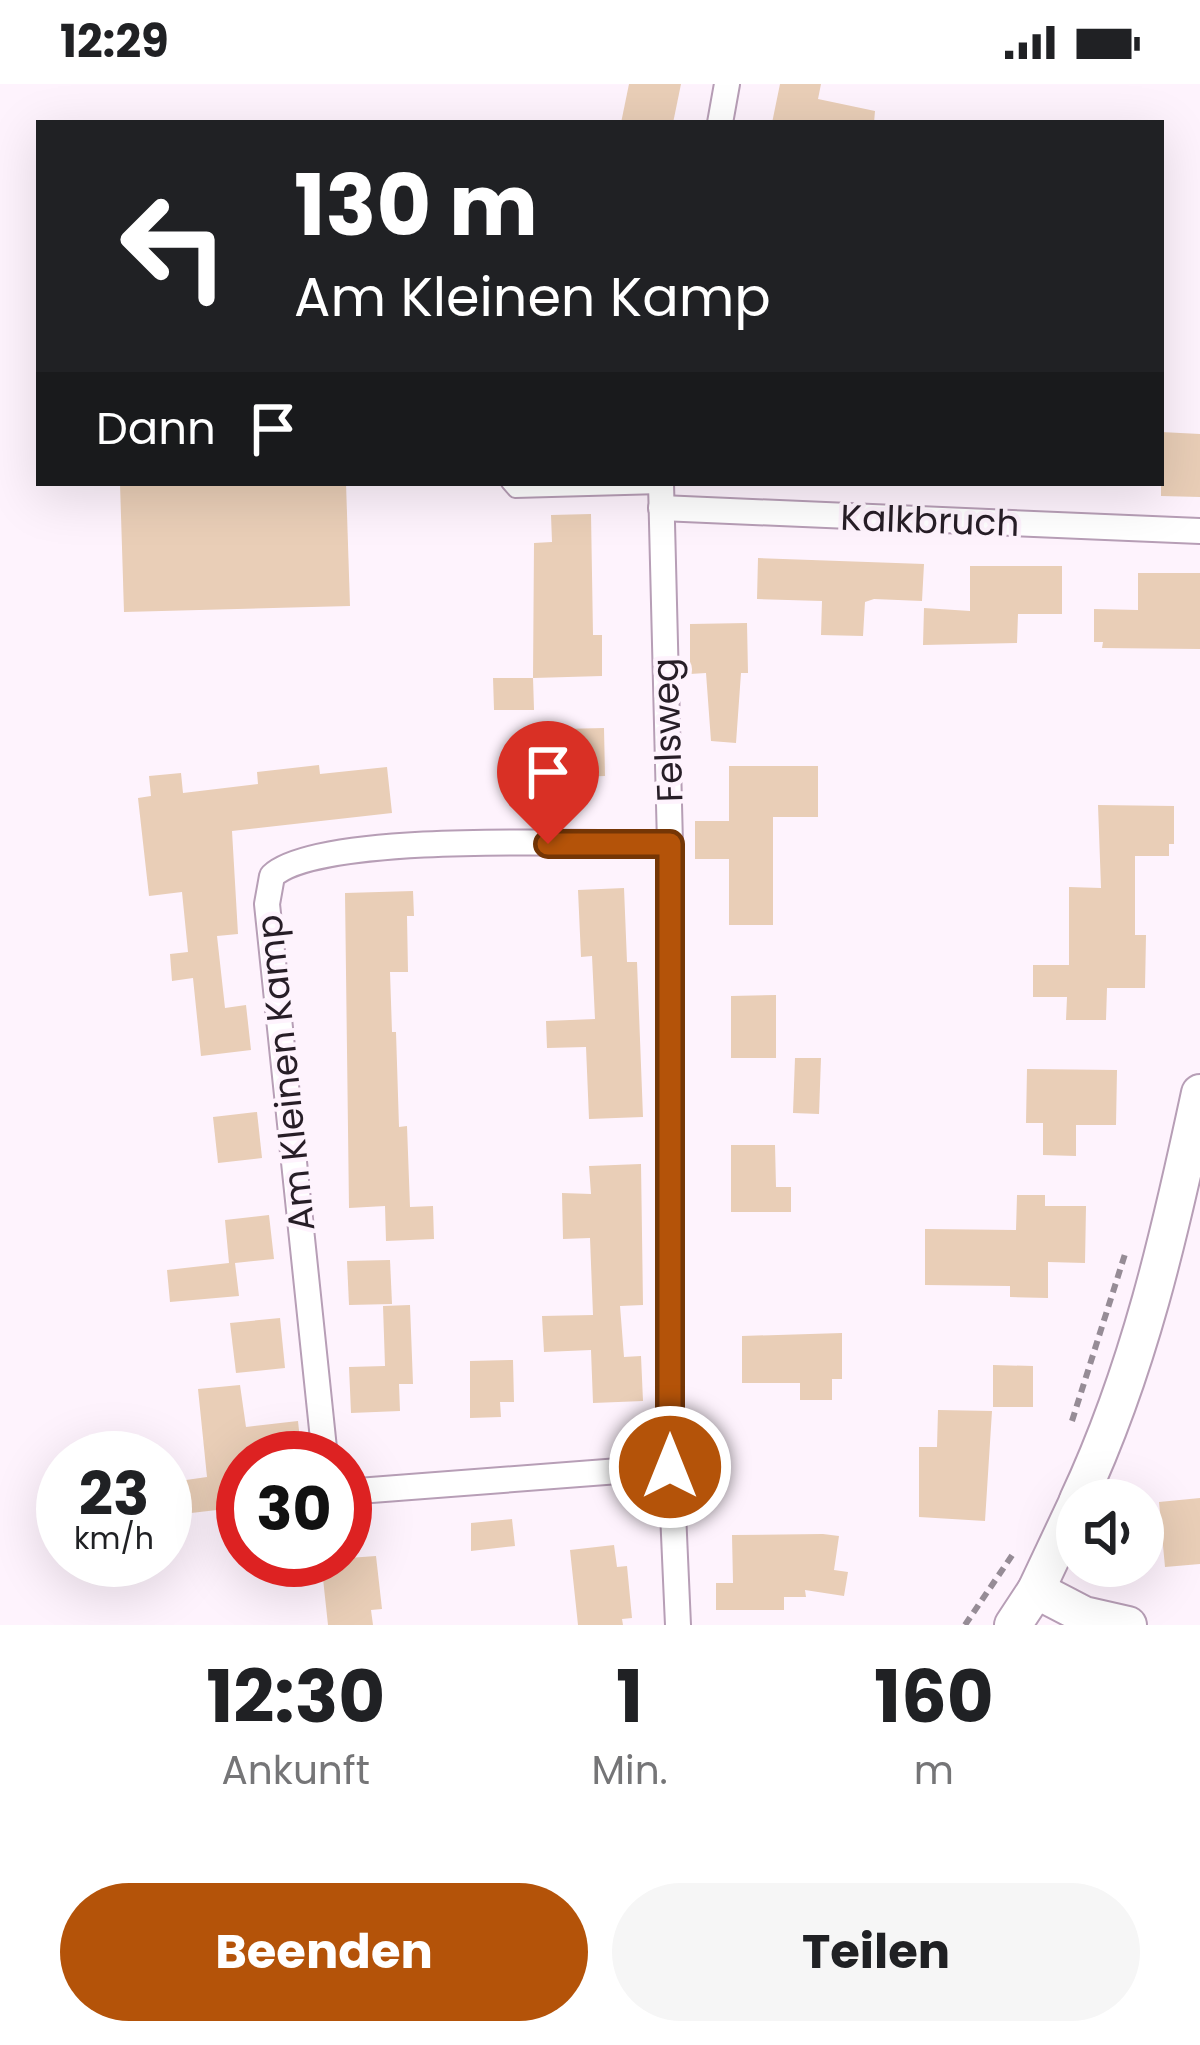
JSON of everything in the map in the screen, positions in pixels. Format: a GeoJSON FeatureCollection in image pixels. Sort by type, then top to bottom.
{"type":"FeatureCollection","features":[{"type":"Feature","properties":{"kind":"street"},"geometry":{"type":"LineString","coordinates":[[720,120],[727,84]]}},
{"type":"Feature","properties":{"kind":"street","name":"Kalkbruch"},"geometry":{"type":"LineString","coordinates":[[661,493],[1200,531]]}},
{"type":"Feature","properties":{"kind":"street","name":"Felsweg"},"geometry":{"type":"LineString","coordinates":[[661,493],[670,844],[670,1467],[678,1625]]}},
{"type":"Feature","properties":{"kind":"street","name":"Am Kleinen Kamp"},"geometry":{"type":"LineString","coordinates":[[322,1431],[267,904],[272,876],[295,860],[417,847],[670,844]]}},
{"type":"Feature","properties":{"kind":"street"},"geometry":{"type":"LineString","coordinates":[[1087,1479],[1129,1378],[1160,1273],[1200,1093]]}},
{"type":"Feature","properties":{"kind":"street"},"geometry":{"type":"LineString","coordinates":[[372,1490],[670,1467]]}},
{"type":"Feature","properties":{"kind":"street"},"geometry":{"type":"LineString","coordinates":[[1013,1625],[1056,1548]]}},
{"type":"Feature","properties":{"kind":"street"},"geometry":{"type":"LineString","coordinates":[[1036,1590],[1084,1615],[1128,1625]]}},
{"type":"Feature","properties":{"kind":"lane"},"geometry":{"type":"LineString","coordinates":[[511,486],[515,490],[661,493]]}},
{"type":"Feature","properties":{"kind":"path"},"geometry":{"type":"LineString","coordinates":[[1070,1425],[1130,1237]]}},
{"type":"Feature","properties":{"kind":"path"},"geometry":{"type":"LineString","coordinates":[[966,1625],[1017,1547]]}},
{"type":"Feature","properties":{"kind":"building"},"geometry":{"type":"Polygon","coordinates":[[[629,84],[681,84],[674,120],[622,120],[629,84]]]}},
{"type":"Feature","properties":{"kind":"building"},"geometry":{"type":"Polygon","coordinates":[[[780,84],[821,84],[818,99],[875,111],[874,120],[773,120],[780,84]]]}},
{"type":"Feature","properties":{"kind":"building"},"geometry":{"type":"Polygon","coordinates":[[[1164,432],[1200,434],[1200,497],[1161,496],[1164,432]]]}},
{"type":"Feature","properties":{"kind":"building"},"geometry":{"type":"Polygon","coordinates":[[[120,486],[346,486],[350,606],[124,612],[120,486]]]}},
{"type":"Feature","properties":{"kind":"building"},"geometry":{"type":"Polygon","coordinates":[[[591,514],[593,635],[602,635],[602,676],[533,678],[534,543],[552,542],[551,515],[591,514]]]}},
{"type":"Feature","properties":{"kind":"building"},"geometry":{"type":"Polygon","coordinates":[[[758,558],[924,564],[922,601],[865,602],[863,636],[821,635],[822,601],[757,599],[758,558]]]}},
{"type":"Feature","properties":{"kind":"building"},"geometry":{"type":"Polygon","coordinates":[[[970,566],[1062,566],[1062,614],[1018,614],[1017,643],[923,645],[924,608],[970,611],[970,566]]]}},
{"type":"Feature","properties":{"kind":"building"},"geometry":{"type":"Polygon","coordinates":[[[1138,573],[1200,573],[1200,649],[1102,648],[1103,642],[1094,642],[1094,609],[1138,610],[1138,573]]]}},
{"type":"Feature","properties":{"kind":"building"},"geometry":{"type":"Polygon","coordinates":[[[747,623],[748,673],[741,673],[736,743],[711,741],[706,673],[690,674],[690,624],[747,623]]]}},
{"type":"Feature","properties":{"kind":"building"},"geometry":{"type":"Polygon","coordinates":[[[493,678],[533,678],[534,710],[494,710],[493,678]]]}},
{"type":"Feature","properties":{"kind":"building"},"geometry":{"type":"Polygon","coordinates":[[[604,728],[605,776],[549,778],[550,792],[522,793],[521,730],[604,728]]]}},
{"type":"Feature","properties":{"kind":"building"},"geometry":{"type":"Polygon","coordinates":[[[319,765],[320,774],[387,767],[392,813],[232,831],[238,934],[217,936],[225,1008],[246,1005],[251,1050],[201,1056],[193,978],[172,981],[170,954],[188,952],[182,892],[149,896],[138,798],[151,796],[149,776],[181,773],[183,793],[258,784],[257,772],[319,765]]]}},
{"type":"Feature","properties":{"kind":"building"},"geometry":{"type":"Polygon","coordinates":[[[729,766],[818,766],[818,817],[773,817],[773,925],[729,925],[729,859],[695,859],[695,821],[729,821],[729,766]]]}},
{"type":"Feature","properties":{"kind":"building"},"geometry":{"type":"Polygon","coordinates":[[[1098,805],[1174,806],[1174,844],[1169,844],[1169,856],[1135,856],[1135,935],[1146,935],[1145,988],[1107,988],[1106,1020],[1066,1020],[1067,997],[1033,997],[1033,965],[1069,965],[1069,887],[1101,888],[1098,805]]]}},
{"type":"Feature","properties":{"kind":"building"},"geometry":{"type":"Polygon","coordinates":[[[624,888],[627,962],[637,962],[643,1117],[589,1119],[586,1047],[547,1048],[546,1021],[595,1019],[592,956],[581,957],[578,890],[624,888]]]}},
{"type":"Feature","properties":{"kind":"building"},"geometry":{"type":"Polygon","coordinates":[[[413,891],[414,916],[407,916],[408,972],[390,972],[392,1032],[396,1032],[399,1127],[407,1126],[410,1207],[433,1206],[434,1239],[386,1241],[385,1206],[349,1208],[345,893],[413,891]]]}},
{"type":"Feature","properties":{"kind":"building"},"geometry":{"type":"Polygon","coordinates":[[[776,995],[776,1058],[731,1058],[731,996],[776,995]]]}},
{"type":"Feature","properties":{"kind":"building"},"geometry":{"type":"Polygon","coordinates":[[[795,1058],[821,1058],[819,1114],[793,1113],[795,1058]]]}},
{"type":"Feature","properties":{"kind":"building"},"geometry":{"type":"Polygon","coordinates":[[[1027,1069],[1117,1070],[1116,1125],[1076,1125],[1076,1156],[1043,1155],[1043,1123],[1026,1123],[1027,1069]]]}},
{"type":"Feature","properties":{"kind":"building"},"geometry":{"type":"Polygon","coordinates":[[[257,1112],[262,1158],[218,1163],[213,1117],[257,1112]]]}},
{"type":"Feature","properties":{"kind":"building"},"geometry":{"type":"Polygon","coordinates":[[[731,1145],[775,1145],[776,1187],[791,1187],[791,1212],[731,1212],[731,1145]]]}},
{"type":"Feature","properties":{"kind":"building"},"geometry":{"type":"Polygon","coordinates":[[[641,1164],[643,1305],[620,1306],[624,1357],[641,1356],[643,1401],[593,1403],[591,1350],[544,1352],[542,1316],[593,1315],[590,1238],[563,1239],[562,1193],[591,1194],[589,1166],[641,1164]]]}},
{"type":"Feature","properties":{"kind":"building"},"geometry":{"type":"Polygon","coordinates":[[[1017,1195],[1045,1195],[1045,1206],[1086,1206],[1085,1263],[1048,1262],[1048,1298],[1010,1297],[1010,1286],[925,1285],[925,1229],[1016,1230],[1017,1195]]]}},
{"type":"Feature","properties":{"kind":"building"},"geometry":{"type":"Polygon","coordinates":[[[269,1215],[274,1259],[235,1263],[239,1296],[170,1302],[167,1270],[229,1263],[225,1220],[269,1215]]]}},
{"type":"Feature","properties":{"kind":"building"},"geometry":{"type":"Polygon","coordinates":[[[390,1260],[392,1304],[349,1305],[347,1261],[390,1260]]]}},
{"type":"Feature","properties":{"kind":"building"},"geometry":{"type":"Polygon","coordinates":[[[410,1305],[413,1384],[399,1384],[400,1411],[351,1413],[349,1367],[385,1366],[383,1306],[410,1305]]]}},
{"type":"Feature","properties":{"kind":"building"},"geometry":{"type":"Polygon","coordinates":[[[280,1318],[285,1368],[236,1373],[230,1323],[280,1318]]]}},
{"type":"Feature","properties":{"kind":"building"},"geometry":{"type":"Polygon","coordinates":[[[842,1333],[842,1379],[832,1379],[832,1400],[800,1400],[800,1383],[742,1383],[742,1336],[842,1333]]]}},
{"type":"Feature","properties":{"kind":"building"},"geometry":{"type":"Polygon","coordinates":[[[513,1360],[514,1402],[500,1402],[501,1417],[470,1418],[470,1361],[513,1360]]]}},
{"type":"Feature","properties":{"kind":"building"},"geometry":{"type":"Polygon","coordinates":[[[993,1365],[1033,1366],[1033,1407],[993,1407],[993,1365]]]}},
{"type":"Feature","properties":{"kind":"building"},"geometry":{"type":"Polygon","coordinates":[[[240,1385],[246,1427],[298,1421],[299,1431],[216,1431],[216,1510],[192,1513],[192,1479],[207,1477],[198,1389],[240,1385]]]}},
{"type":"Feature","properties":{"kind":"building"},"geometry":{"type":"Polygon","coordinates":[[[938,1410],[992,1411],[985,1521],[919,1517],[919,1447],[937,1447],[938,1410]]]}},
{"type":"Feature","properties":{"kind":"building"},"geometry":{"type":"Polygon","coordinates":[[[1200,1498],[1200,1564],[1165,1567],[1164,1502],[1200,1498]]]}},
{"type":"Feature","properties":{"kind":"building"},"geometry":{"type":"Polygon","coordinates":[[[512,1519],[515,1546],[471,1551],[471,1523],[512,1519]]]}},
{"type":"Feature","properties":{"kind":"building"},"geometry":{"type":"Polygon","coordinates":[[[732,1535],[839,1536],[834,1570],[848,1572],[844,1596],[805,1590],[806,1597],[784,1597],[784,1610],[716,1610],[716,1583],[733,1583],[732,1535]]]}},
{"type":"Feature","properties":{"kind":"building"},"geometry":{"type":"Polygon","coordinates":[[[614,1545],[617,1567],[627,1566],[632,1618],[622,1619],[623,1625],[578,1625],[570,1550],[614,1545]]]}},
{"type":"Feature","properties":{"kind":"building"},"geometry":{"type":"Polygon","coordinates":[[[372,1556],[376,1556],[382,1609],[371,1610],[373,1625],[328,1625],[324,1587],[372,1587],[372,1556]]]}},
{"type":"Feature","properties":{"kind":"route"},"geometry":{"type":"LineString","coordinates":[[548,844],[670,844],[670,1467]]}}]}
